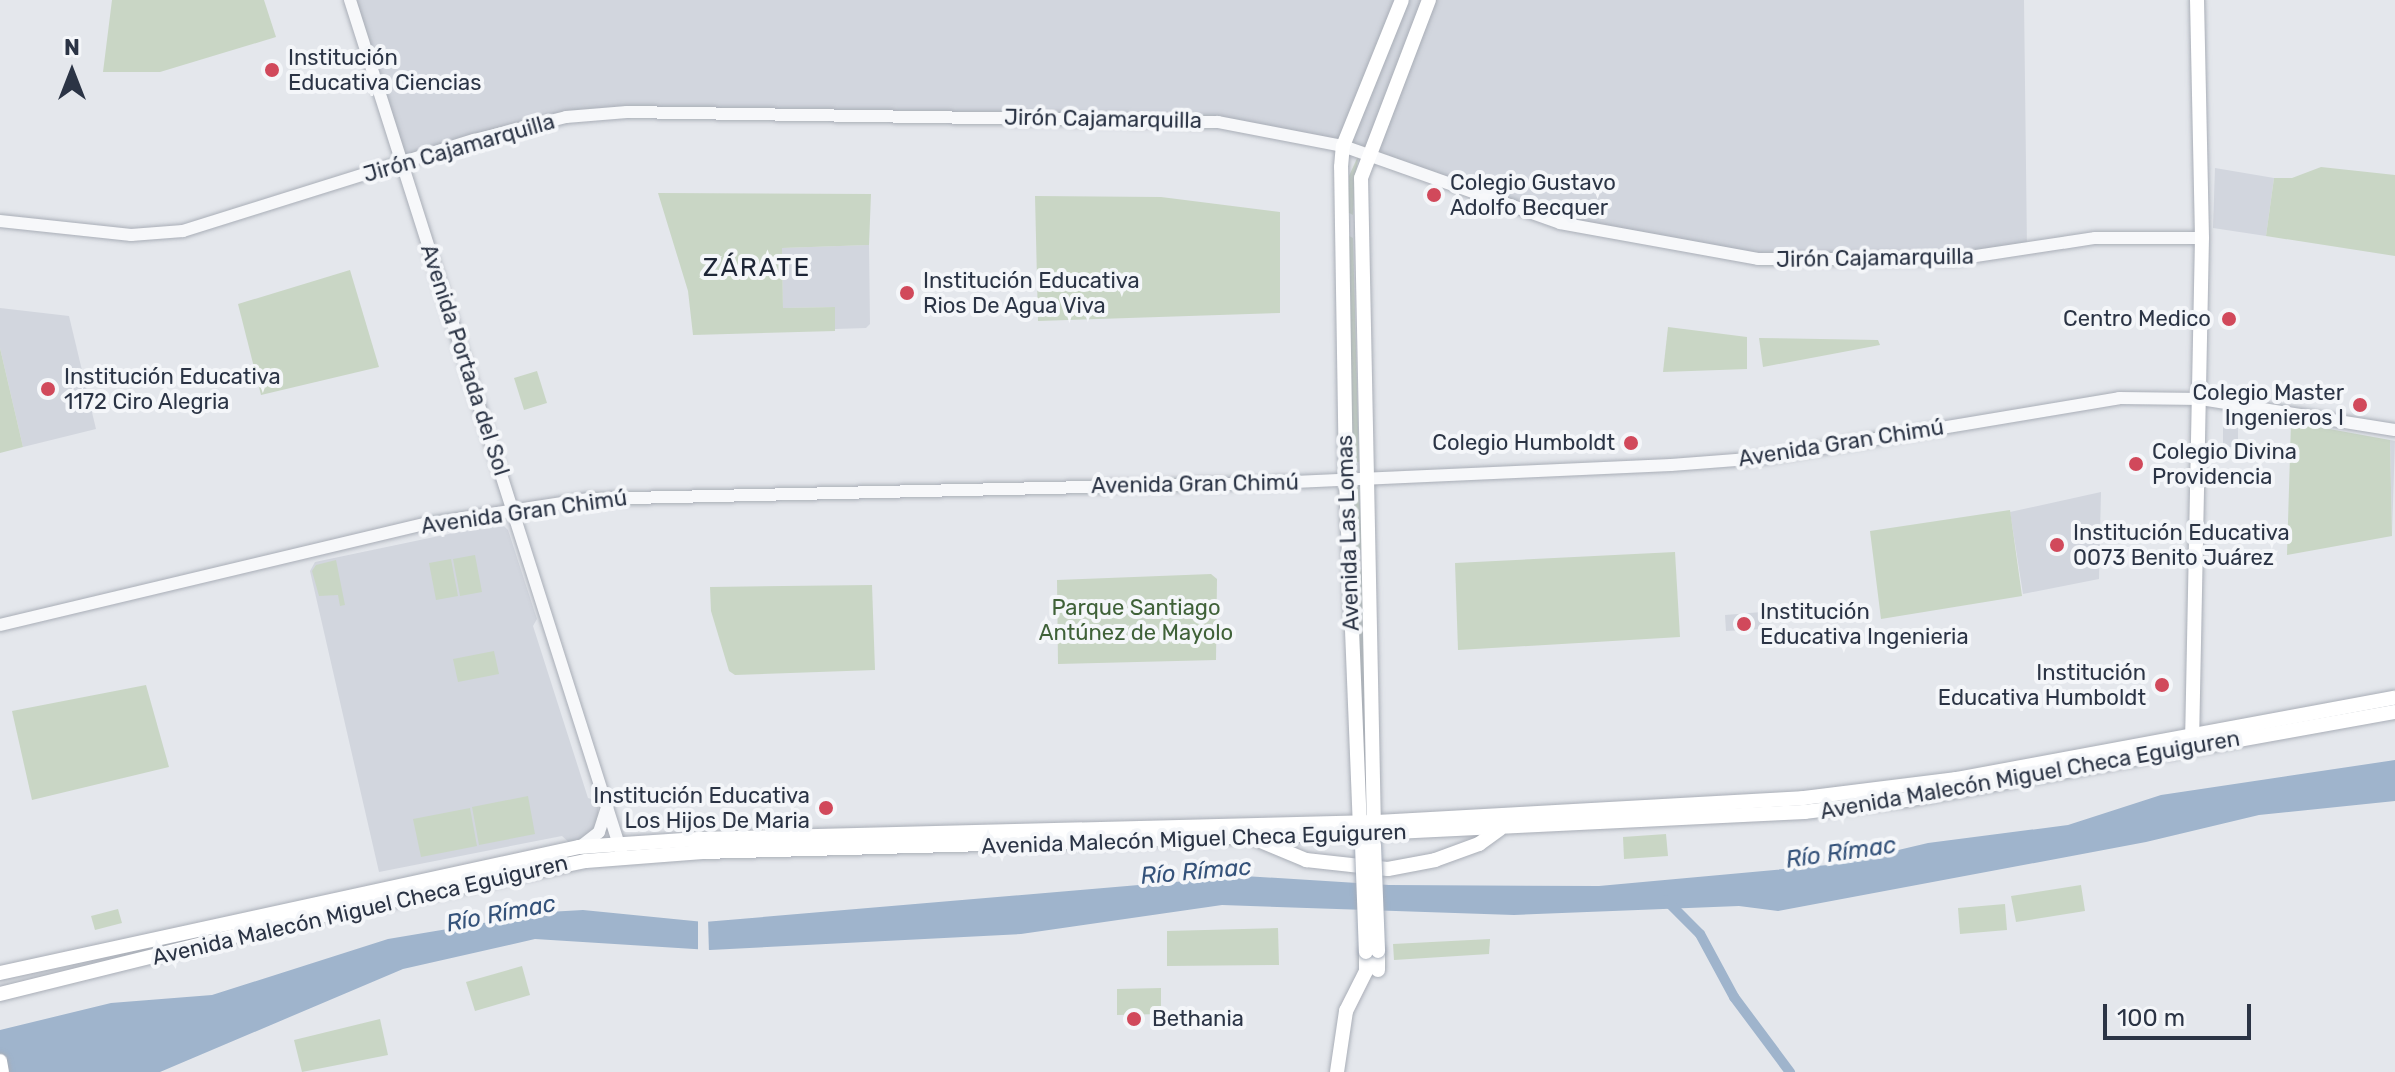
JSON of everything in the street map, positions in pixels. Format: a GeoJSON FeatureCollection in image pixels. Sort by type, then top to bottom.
{"type":"FeatureCollection","features":[{"type":"Feature","properties":{"kind":"main road","name":"Avenida Las Lomas"},"geometry":{"type":"LineString","coordinates":[[1378,970],[1372,952],[1346,480],[1343,146],[1402,0]]}},
{"type":"Feature","properties":{"kind":"main road","name":"Avenida Las Lomas"},"geometry":{"type":"LineString","coordinates":[[1367,833],[1366,478],[1360,198],[1366,153],[1429,0]]}},
{"type":"Feature","properties":{"kind":"main road"},"geometry":{"type":"LineString","coordinates":[[2192,742],[2201,399],[2202,238],[2197,0]]}},
{"type":"Feature","properties":{"kind":"main road"},"geometry":{"type":"LineString","coordinates":[[2202,238],[2207,226],[2205,0]]}},
{"type":"Feature","properties":{"kind":"main road"},"geometry":{"type":"LineString","coordinates":[[1360,106],[1369,114],[1381,114]]}},
{"type":"Feature","properties":{"kind":"main road","name":"Avenida Malecón Miguel Checa Eguiguren"},"geometry":{"type":"LineString","coordinates":[[0,973],[579,847],[621,850],[1250,837],[1501,828],[1849,807],[2192,742],[2395,698]]}},
{"type":"Feature","properties":{"kind":"main road","name":"Avenida Malecón Miguel Checa Eguiguren"},"geometry":{"type":"LineString","coordinates":[[0,994],[475,880],[621,850],[1367,833],[1840,795],[2395,712]]}},
{"type":"Feature","properties":{"kind":"main road"},"geometry":{"type":"LineString","coordinates":[[1250,837],[1306,860],[1388,869],[1435,860],[1479,844],[1501,828]]}},
{"type":"Feature","properties":{"kind":"main road","name":"Avenida Las Lomas"},"geometry":{"type":"LineString","coordinates":[[1337,1072],[1346,1011],[1372,952]]}},
{"type":"Feature","properties":{"kind":"main road"},"geometry":{"type":"LineString","coordinates":[[0,1061],[2,1072]]}},
{"type":"Feature","properties":{"kind":"street","name":"Avenida Portada del Sol"},"geometry":{"type":"LineString","coordinates":[[350,0],[608,801],[621,850]]}},
{"type":"Feature","properties":{"kind":"street","name":"Jirón Cajamarquilla"},"geometry":{"type":"LineString","coordinates":[[0,221],[131,235],[183,231],[549,121],[627,112],[1172,118],[1261,128],[1366,153],[1560,223],[1758,259],[1956,259],[2095,238],[2202,238]]}},
{"type":"Feature","properties":{"kind":"street","name":"Avenida Gran Chimú"},"geometry":{"type":"LineString","coordinates":[[0,625],[296,553],[513,509],[625,497],[1346,480],[1762,458],[2090,401],[2201,399],[2395,430]]}},
{"type":"Feature","properties":{"kind":"street"},"geometry":{"type":"LineString","coordinates":[[579,847],[599,832],[608,801]]}},
{"type":"Feature","properties":{"kind":"shaded area"},"geometry":{"type":"Polygon","coordinates":[[[348,0],[2024,0],[2027,249],[1766,259],[1566,224],[1362,153],[1247,128],[632,114],[554,121],[400,164],[348,0]]]}},
{"type":"Feature","properties":{"kind":"shaded area"},"geometry":{"type":"Polygon","coordinates":[[[2215,168],[2274,178],[2266,236],[2213,228],[2215,168]]]}},
{"type":"Feature","properties":{"kind":"shaded area"},"geometry":{"type":"Polygon","coordinates":[[[869,245],[870,324],[866,328],[835,329],[834,307],[783,308],[782,248],[869,245]]]}},
{"type":"Feature","properties":{"kind":"shaded area","name":"Institución Educativa 1172 Ciro Alegria"},"geometry":{"type":"Polygon","coordinates":[[[0,308],[69,316],[96,429],[23,447],[0,348],[0,308]]]}},
{"type":"Feature","properties":{"kind":"shaded area"},"geometry":{"type":"Polygon","coordinates":[[[2223,414],[2238,417],[2238,447],[2223,447],[2223,414]]]}},
{"type":"Feature","properties":{"kind":"shaded area"},"geometry":{"type":"Polygon","coordinates":[[[2390,440],[2395,441],[2392,533],[2390,440]]]}},
{"type":"Feature","properties":{"kind":"shaded area","name":"Institución Educativa 0073 Benito Juárez"},"geometry":{"type":"Polygon","coordinates":[[[2101,492],[2099,579],[2023,594],[2010,512],[2101,492]]]}},
{"type":"Feature","properties":{"kind":"shaded area"},"geometry":{"type":"Polygon","coordinates":[[[501,523],[508,530],[537,619],[533,626],[588,798],[598,801],[598,823],[587,838],[571,844],[562,836],[379,872],[310,571],[315,562],[501,523]]]}},
{"type":"Feature","properties":{"kind":"shaded area","name":"Institución Educativa Ingenieria"},"geometry":{"type":"Polygon","coordinates":[[[1762,612],[1763,629],[1726,631],[1725,615],[1762,612]]]}},
{"type":"Feature","properties":{"kind":"green space"},"geometry":{"type":"Polygon","coordinates":[[[112,0],[264,0],[276,37],[160,72],[103,72],[112,0]]]}},
{"type":"Feature","properties":{"kind":"green space"},"geometry":{"type":"Polygon","coordinates":[[[1359,154],[1353,215],[1347,212],[1349,176],[1359,154]]]}},
{"type":"Feature","properties":{"kind":"green space"},"geometry":{"type":"Polygon","coordinates":[[[2321,167],[2395,175],[2395,256],[2266,236],[2274,178],[2292,178],[2321,167]]]}},
{"type":"Feature","properties":{"kind":"green space"},"geometry":{"type":"Polygon","coordinates":[[[658,193],[871,194],[869,245],[782,248],[783,308],[835,307],[835,331],[693,335],[688,291],[658,193]]]}},
{"type":"Feature","properties":{"kind":"green space"},"geometry":{"type":"Polygon","coordinates":[[[1035,196],[1161,197],[1280,212],[1280,313],[1038,321],[1035,196]]]}},
{"type":"Feature","properties":{"kind":"green space"},"geometry":{"type":"Polygon","coordinates":[[[1347,235],[1353,238],[1359,462],[1352,462],[1347,235]]]}},
{"type":"Feature","properties":{"kind":"green space"},"geometry":{"type":"Polygon","coordinates":[[[350,270],[379,367],[261,395],[238,304],[350,270]]]}},
{"type":"Feature","properties":{"kind":"green space"},"geometry":{"type":"Polygon","coordinates":[[[1668,327],[1747,337],[1747,369],[1663,372],[1668,327]]]}},
{"type":"Feature","properties":{"kind":"green space"},"geometry":{"type":"Polygon","coordinates":[[[1759,338],[1878,340],[1880,345],[1763,367],[1759,338]]]}},
{"type":"Feature","properties":{"kind":"green space"},"geometry":{"type":"Polygon","coordinates":[[[0,348],[23,447],[0,453],[0,348]]]}},
{"type":"Feature","properties":{"kind":"green space"},"geometry":{"type":"Polygon","coordinates":[[[537,371],[547,403],[524,410],[514,378],[537,371]]]}},
{"type":"Feature","properties":{"kind":"green space"},"geometry":{"type":"Polygon","coordinates":[[[2291,422],[2390,440],[2392,536],[2287,555],[2291,422]]]}},
{"type":"Feature","properties":{"kind":"green space"},"geometry":{"type":"Polygon","coordinates":[[[1353,485],[1359,485],[1362,550],[1355,550],[1353,485]]]}},
{"type":"Feature","properties":{"kind":"green space"},"geometry":{"type":"Polygon","coordinates":[[[2010,510],[2022,596],[1881,619],[1870,531],[2010,510]]]}},
{"type":"Feature","properties":{"kind":"green space"},"geometry":{"type":"Polygon","coordinates":[[[1675,552],[1680,637],[1458,650],[1455,563],[1675,552]]]}},
{"type":"Feature","properties":{"kind":"green space"},"geometry":{"type":"Polygon","coordinates":[[[475,555],[482,592],[460,596],[453,559],[475,555]]]}},
{"type":"Feature","properties":{"kind":"green space"},"geometry":{"type":"Polygon","coordinates":[[[451,559],[458,596],[436,600],[429,563],[451,559]]]}},
{"type":"Feature","properties":{"kind":"green space"},"geometry":{"type":"Polygon","coordinates":[[[336,560],[345,605],[340,606],[338,595],[319,596],[312,571],[316,565],[336,560]]]}},
{"type":"Feature","properties":{"kind":"green space"},"geometry":{"type":"Polygon","coordinates":[[[1362,569],[1369,806],[1363,806],[1356,570],[1362,569]]]}},
{"type":"Feature","properties":{"kind":"green space","name":"Parque Santiago Antúnez de Mayolo"},"geometry":{"type":"Polygon","coordinates":[[[1211,574],[1217,579],[1216,660],[1058,664],[1057,580],[1211,574]]]}},
{"type":"Feature","properties":{"kind":"green space"},"geometry":{"type":"Polygon","coordinates":[[[872,585],[875,670],[735,675],[729,671],[711,611],[710,587],[872,585]]]}},
{"type":"Feature","properties":{"kind":"green space"},"geometry":{"type":"Polygon","coordinates":[[[494,651],[499,674],[458,682],[453,659],[494,651]]]}},
{"type":"Feature","properties":{"kind":"green space"},"geometry":{"type":"Polygon","coordinates":[[[146,685],[169,767],[32,800],[12,711],[146,685]]]}},
{"type":"Feature","properties":{"kind":"green space"},"geometry":{"type":"Polygon","coordinates":[[[528,796],[535,834],[479,845],[472,807],[528,796]]]}},
{"type":"Feature","properties":{"kind":"green space"},"geometry":{"type":"Polygon","coordinates":[[[470,808],[477,846],[421,857],[413,819],[470,808]]]}},
{"type":"Feature","properties":{"kind":"green space"},"geometry":{"type":"Polygon","coordinates":[[[1666,834],[1668,856],[1624,859],[1623,837],[1666,834]]]}},
{"type":"Feature","properties":{"kind":"green space"},"geometry":{"type":"Polygon","coordinates":[[[2081,885],[2085,911],[2016,922],[2011,896],[2081,885]]]}},
{"type":"Feature","properties":{"kind":"green space"},"geometry":{"type":"Polygon","coordinates":[[[2005,904],[2007,930],[1960,934],[1958,908],[2005,904]]]}},
{"type":"Feature","properties":{"kind":"green space"},"geometry":{"type":"Polygon","coordinates":[[[118,909],[122,923],[95,930],[91,916],[118,909]]]}},
{"type":"Feature","properties":{"kind":"green space"},"geometry":{"type":"Polygon","coordinates":[[[1278,928],[1279,965],[1167,966],[1167,931],[1278,928]]]}},
{"type":"Feature","properties":{"kind":"green space"},"geometry":{"type":"Polygon","coordinates":[[[1490,939],[1489,954],[1394,960],[1393,944],[1490,939]]]}},
{"type":"Feature","properties":{"kind":"green space"},"geometry":{"type":"Polygon","coordinates":[[[522,966],[530,995],[475,1011],[466,982],[522,966]]]}},
{"type":"Feature","properties":{"kind":"green space"},"geometry":{"type":"Polygon","coordinates":[[[1161,988],[1161,1014],[1117,1015],[1117,989],[1161,988]]]}},
{"type":"Feature","properties":{"kind":"green space"},"geometry":{"type":"Polygon","coordinates":[[[380,1019],[388,1055],[302,1072],[294,1040],[380,1019]]]}},
{"type":"Feature","properties":{"kind":"water"},"geometry":{"type":"Polygon","coordinates":[[[2395,760],[2395,801],[2259,815],[2146,842],[1778,911],[1739,906],[1514,915],[1222,905],[1021,934],[710,950],[535,939],[403,969],[160,1072],[0,1072],[0,1030],[111,1003],[212,995],[388,939],[548,912],[583,910],[704,922],[1244,876],[1389,885],[1599,886],[1839,864],[1928,843],[2068,825],[2161,795],[2395,760]]]}},
{"type":"Feature","properties":{"kind":"pier"},"geometry":{"type":"Polygon","coordinates":[[[698,917],[708,917],[709,954],[698,954],[698,917]]]}},
{"type":"Feature","properties":{"kind":"waterway"},"geometry":{"type":"LineString","coordinates":[[1666,900],[1700,934],[1734,997],[1790,1072]]}},
{"type":"Feature","properties":{"kind":"place","name":"Institución Educativa Ciencias"},"geometry":{"type":"Point","coordinates":[272,70]}},
{"type":"Feature","properties":{"kind":"place","name":"Colegio Gustavo Adolfo Becquer"},"geometry":{"type":"Point","coordinates":[1434,195]}},
{"type":"Feature","properties":{"kind":"place","name":"Institución Educativa Rios De Agua Viva"},"geometry":{"type":"Point","coordinates":[907,293]}},
{"type":"Feature","properties":{"kind":"place","name":"Centro Medico"},"geometry":{"type":"Point","coordinates":[2229,319]}},
{"type":"Feature","properties":{"kind":"place","name":"Institución Educativa 1172 Ciro Alegria"},"geometry":{"type":"Point","coordinates":[48,389]}},
{"type":"Feature","properties":{"kind":"place","name":"Colegio Master Ingenieros I"},"geometry":{"type":"Point","coordinates":[2360,405]}},
{"type":"Feature","properties":{"kind":"place","name":"Colegio Humboldt"},"geometry":{"type":"Point","coordinates":[1631,443]}},
{"type":"Feature","properties":{"kind":"place","name":"Colegio Divina Providencia"},"geometry":{"type":"Point","coordinates":[2136,464]}},
{"type":"Feature","properties":{"kind":"place","name":"Institución Educativa 0073 Benito Juárez"},"geometry":{"type":"Point","coordinates":[2057,545]}},
{"type":"Feature","properties":{"kind":"place","name":"Institución Educativa Ingenieria"},"geometry":{"type":"Point","coordinates":[1744,624]}},
{"type":"Feature","properties":{"kind":"place","name":"Institución Educativa Humboldt"},"geometry":{"type":"Point","coordinates":[2162,685]}},
{"type":"Feature","properties":{"kind":"place","name":"Institución Educativa Los Hijos De Maria"},"geometry":{"type":"Point","coordinates":[826,808]}},
{"type":"Feature","properties":{"kind":"place","name":"Bethania"},"geometry":{"type":"Point","coordinates":[1134,1019]}},
{"type":"Feature","properties":{"kind":"district","name":"ZÁRATE"},"geometry":{"type":"Point","coordinates":[757,268]}},
{"type":"Feature","properties":{"kind":"water label","name":"Río Rímac"},"geometry":{"type":"Point","coordinates":[1841,853]}},
{"type":"Feature","properties":{"kind":"water label","name":"Río Rímac"},"geometry":{"type":"Point","coordinates":[1196,872]}},
{"type":"Feature","properties":{"kind":"water label","name":"Río Rímac"},"geometry":{"type":"Point","coordinates":[501,914]}}]}
